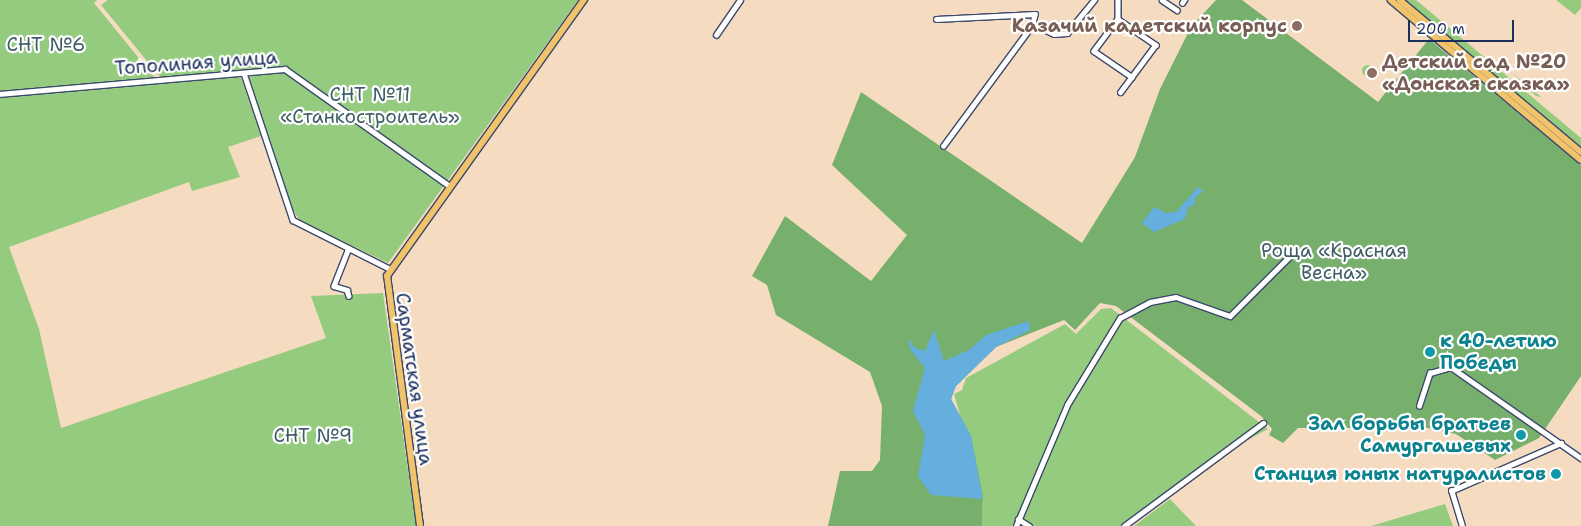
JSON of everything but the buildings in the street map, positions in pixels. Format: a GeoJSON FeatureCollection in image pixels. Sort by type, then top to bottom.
{"type":"FeatureCollection","features":[{"type":"Feature","properties":{"kind":"main road","name":"Сарматская улица"},"geometry":{"type":"LineString","coordinates":[[420,526],[386,285],[390,269],[584,0]]}},
{"type":"Feature","properties":{"kind":"main road"},"geometry":{"type":"LineString","coordinates":[[1391,0],[1581,160]]}},
{"type":"Feature","properties":{"kind":"main road"},"geometry":{"type":"LineString","coordinates":[[1400,0],[1581,152]]}},
{"type":"Feature","properties":{"kind":"street"},"geometry":{"type":"LineString","coordinates":[[716,35],[740,0]]}},
{"type":"Feature","properties":{"kind":"street"},"geometry":{"type":"LineString","coordinates":[[1033,24],[1054,34],[1073,28],[1094,0]]}},
{"type":"Feature","properties":{"kind":"street"},"geometry":{"type":"LineString","coordinates":[[1118,0],[1118,18],[1094,51],[1132,77]]}},
{"type":"Feature","properties":{"kind":"street"},"geometry":{"type":"LineString","coordinates":[[1162,0],[1177,10]]}},
{"type":"Feature","properties":{"kind":"street"},"geometry":{"type":"LineString","coordinates":[[936,19],[1035,14],[1033,24],[943,146]]}},
{"type":"Feature","properties":{"kind":"street"},"geometry":{"type":"LineString","coordinates":[[1118,18],[1156,45],[1121,92]]}},
{"type":"Feature","properties":{"kind":"street","name":"Тополиная улица"},"geometry":{"type":"LineString","coordinates":[[0,94],[285,70],[448,185]]}},
{"type":"Feature","properties":{"kind":"street"},"geometry":{"type":"LineString","coordinates":[[244,73],[293,220],[390,269]]}},
{"type":"Feature","properties":{"kind":"street"},"geometry":{"type":"LineString","coordinates":[[349,248],[334,286],[347,290],[349,296]]}},
{"type":"Feature","properties":{"kind":"street"},"geometry":{"type":"LineString","coordinates":[[1016,526],[1067,405],[1120,318],[1150,302],[1176,297],[1230,316],[1290,256]]}},
{"type":"Feature","properties":{"kind":"street"},"geometry":{"type":"LineString","coordinates":[[1420,406],[1430,373],[1444,366],[1545,428],[1581,458]]}},
{"type":"Feature","properties":{"kind":"street"},"geometry":{"type":"LineString","coordinates":[[1124,526],[1263,423]]}},
{"type":"Feature","properties":{"kind":"street"},"geometry":{"type":"LineString","coordinates":[[1462,526],[1452,491],[1561,443]]}},
{"type":"Feature","properties":{"kind":"street"},"geometry":{"type":"LineString","coordinates":[[1018,518],[1030,526]]}},
{"type":"Feature","properties":{"kind":"green space"},"geometry":{"type":"Polygon","coordinates":[[[0,0],[97,0],[94,3],[155,78],[13,93],[240,74],[261,136],[228,147],[240,177],[192,191],[189,182],[9,247],[39,329],[61,428],[326,338],[311,296],[383,293],[416,526],[0,526],[0,0]]]}},
{"type":"Feature","properties":{"kind":"green space","name":"СНТ №11 «Станкостроитель»"},"geometry":{"type":"Polygon","coordinates":[[[108,0],[578,0],[388,263],[299,220],[289,202],[247,70],[161,78],[101,5],[108,0]]]}},
{"type":"Feature","properties":{"kind":"green space","name":"Роща «Красная Весна»"},"geometry":{"type":"Polygon","coordinates":[[[1216,0],[1242,0],[1378,102],[1429,39],[1581,165],[1581,376],[1539,438],[1495,460],[1456,434],[1428,428],[1298,428],[1283,443],[1269,435],[1272,429],[1261,416],[1116,306],[1100,303],[1075,330],[1064,320],[996,347],[956,386],[951,399],[971,436],[983,496],[982,526],[828,526],[840,471],[872,471],[880,460],[882,406],[870,372],[776,315],[767,285],[752,276],[785,216],[871,281],[907,235],[832,165],[861,92],[1082,243],[1135,157],[1160,89],[1191,27],[1216,0]]]}},
{"type":"Feature","properties":{"kind":"green space"},"geometry":{"type":"Polygon","coordinates":[[[1404,0],[1416,0],[1581,138],[1581,148],[1404,0]]]}},
{"type":"Feature","properties":{"kind":"green space"},"geometry":{"type":"Polygon","coordinates":[[[1556,0],[1581,0],[1581,8],[1575,15],[1556,0]]]}},
{"type":"Feature","properties":{"kind":"green space"},"geometry":{"type":"Polygon","coordinates":[[[1367,64],[1373,70],[1367,76],[1361,70],[1367,64]]]}},
{"type":"Feature","properties":{"kind":"green space"},"geometry":{"type":"Polygon","coordinates":[[[1510,71],[1541,97],[1536,96],[1510,71]]]}},
{"type":"Feature","properties":{"kind":"green space"},"geometry":{"type":"Polygon","coordinates":[[[1111,308],[1268,429],[1218,456],[1122,526],[982,526],[983,496],[954,394],[962,390],[966,378],[1065,324],[1076,334],[1101,309],[1111,308]]]}},
{"type":"Feature","properties":{"kind":"green space"},"geometry":{"type":"Polygon","coordinates":[[[1170,499],[1196,526],[1134,526],[1170,499]]]}},
{"type":"Feature","properties":{"kind":"green space"},"geometry":{"type":"Polygon","coordinates":[[[1445,504],[1453,526],[1371,526],[1445,504]]]}},
{"type":"Feature","properties":{"kind":"water"},"geometry":{"type":"Polygon","coordinates":[[[1198,187],[1203,191],[1194,199],[1195,205],[1188,207],[1185,219],[1154,232],[1142,223],[1154,207],[1166,213],[1176,212],[1198,187]]]}},
{"type":"Feature","properties":{"kind":"water"},"geometry":{"type":"Polygon","coordinates":[[[1029,321],[1030,330],[996,347],[956,386],[951,399],[971,436],[983,499],[931,495],[918,476],[925,435],[913,411],[925,368],[910,349],[908,338],[915,348],[925,351],[934,330],[944,361],[969,350],[986,335],[1029,321]]]}},
{"type":"Feature","properties":{"kind":"place","name":"Казачий кадетский корпус"},"geometry":{"type":"Point","coordinates":[1297,26]}},
{"type":"Feature","properties":{"kind":"place","name":"Детский сад №20 «Донская сказка»"},"geometry":{"type":"Point","coordinates":[1372,73]}},
{"type":"Feature","properties":{"kind":"place","name":"к 40-летию Победы"},"geometry":{"type":"Point","coordinates":[1430,352]}},
{"type":"Feature","properties":{"kind":"place","name":"Зал борьбы братьев Самургашевых"},"geometry":{"type":"Point","coordinates":[1521,435]}},
{"type":"Feature","properties":{"kind":"place","name":"Станция юных натуралистов"},"geometry":{"type":"Point","coordinates":[1556,474]}},
{"type":"Feature","properties":{"kind":"park label","name":"СНТ №6"},"geometry":{"type":"Point","coordinates":[46,45]}},
{"type":"Feature","properties":{"kind":"park label","name":"СНТ №9"},"geometry":{"type":"Point","coordinates":[313,436]}}]}
